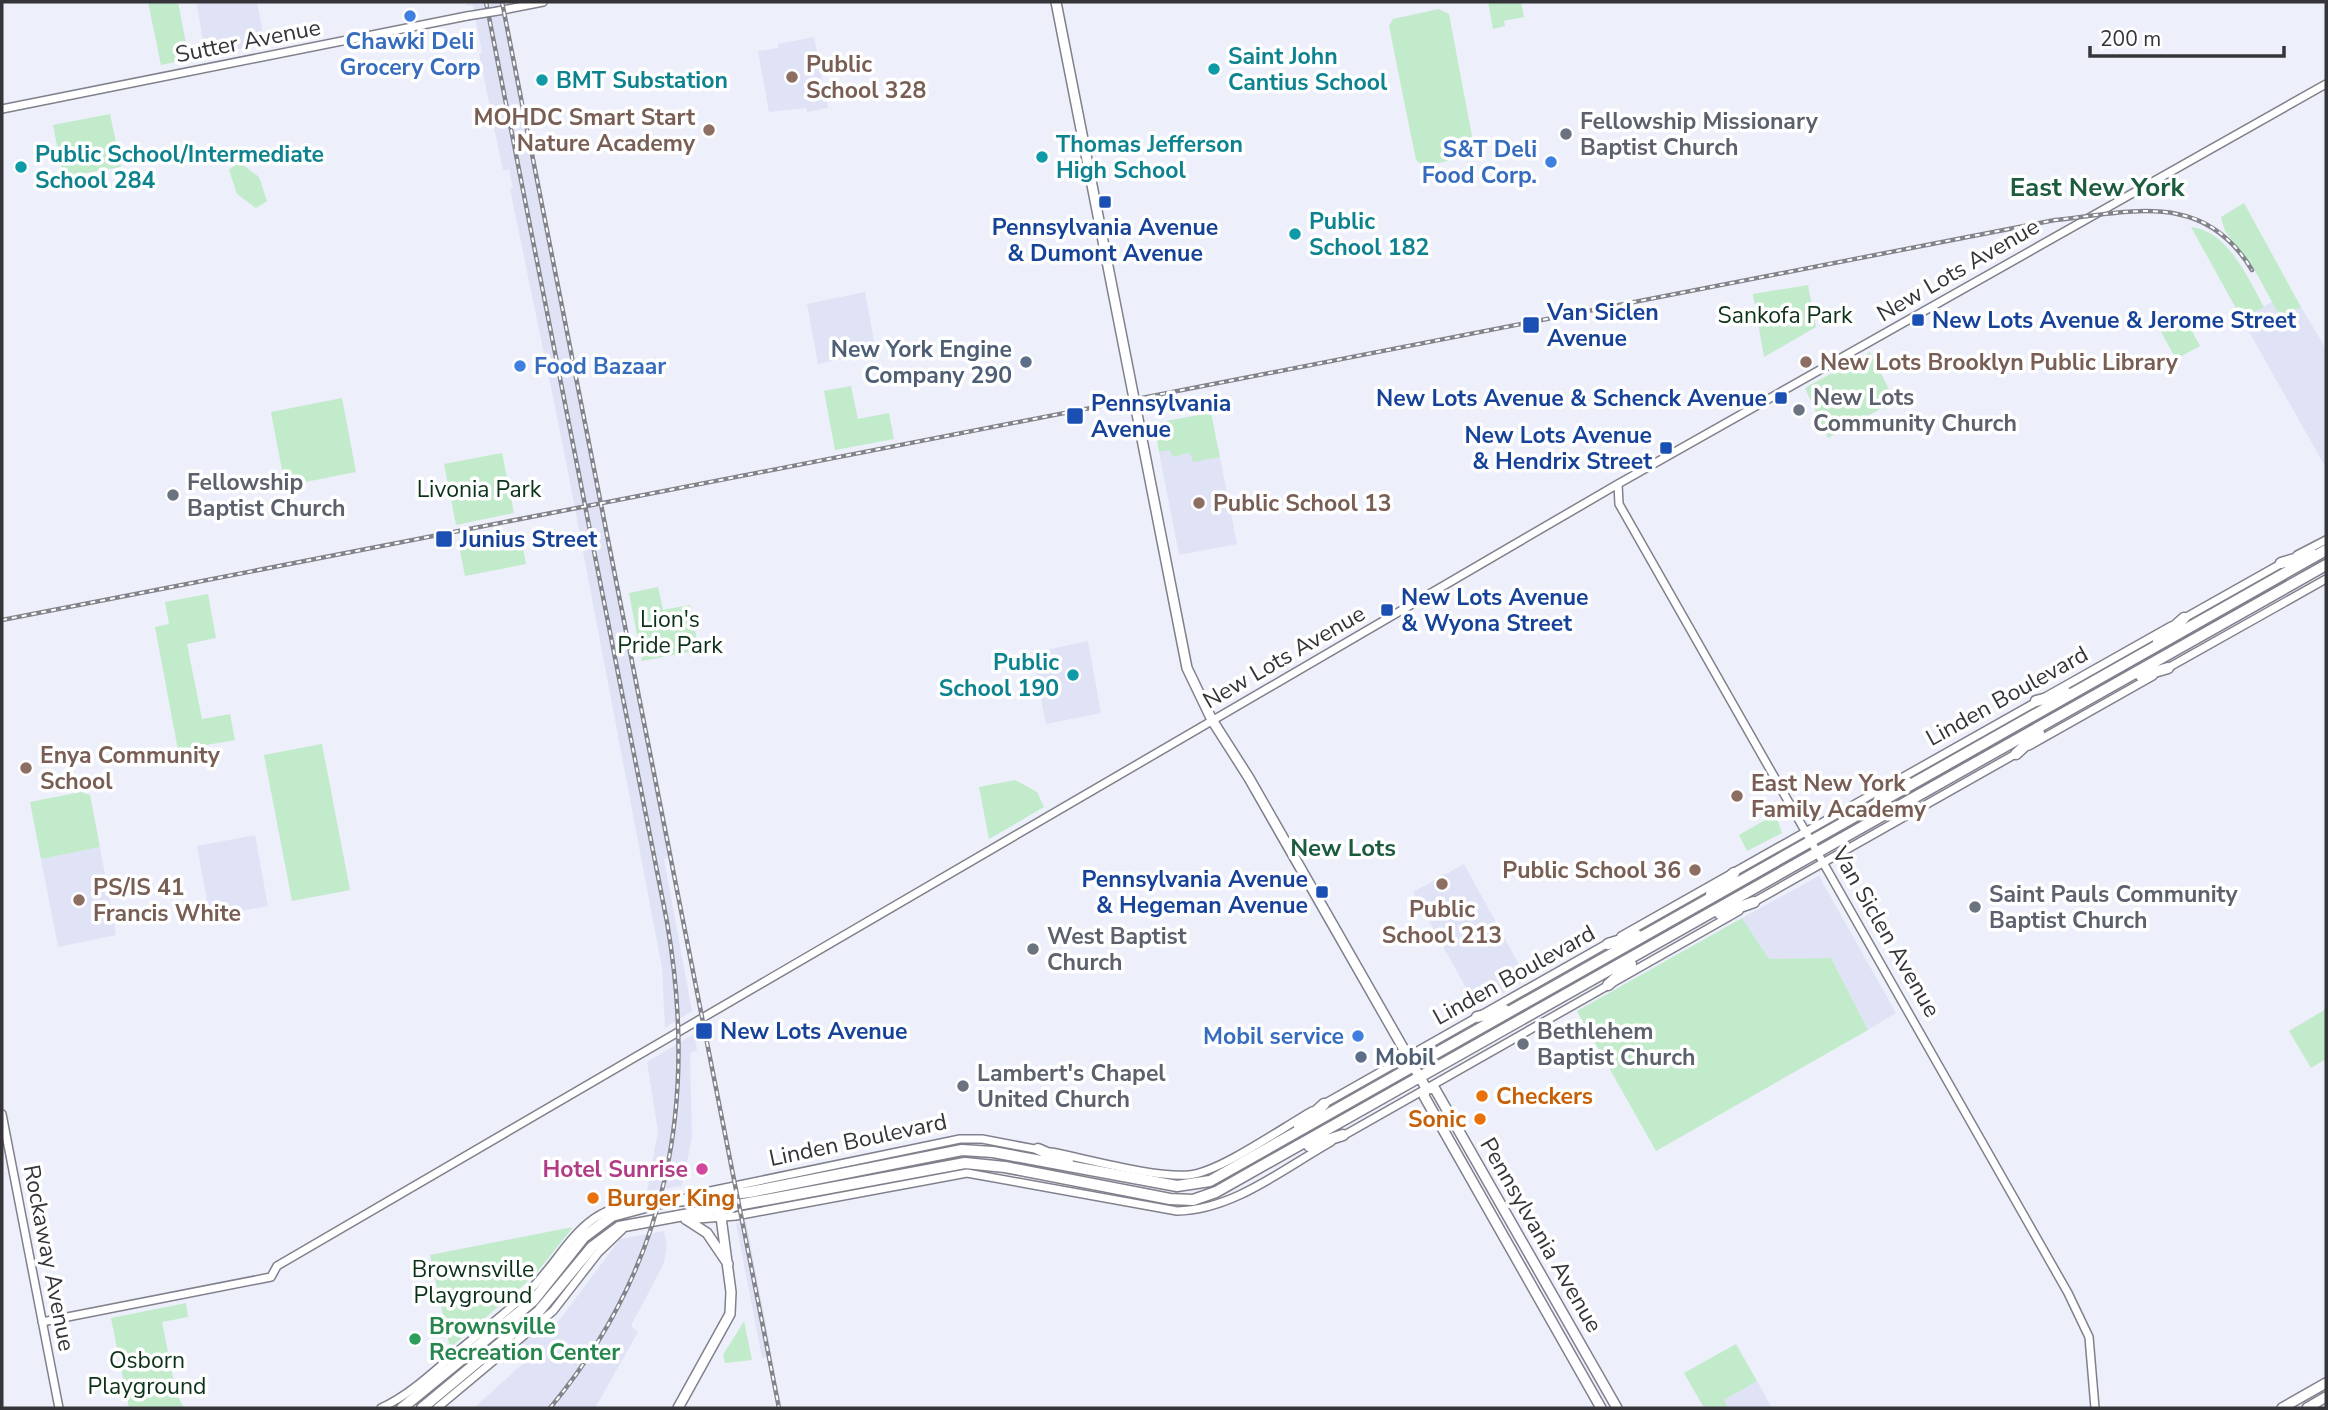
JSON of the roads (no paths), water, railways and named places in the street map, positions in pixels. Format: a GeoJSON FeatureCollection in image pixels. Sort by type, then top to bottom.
{"type":"FeatureCollection","features":[{"type":"Feature","properties":{"kind":"highway","name":"Linden Boulevard"},"geometry":{"type":"LineString","coordinates":[[402,1408],[533,1301],[592,1229],[618,1214],[660,1203],[720,1207],[962,1150],[993,1152],[1177,1186],[1198,1185],[1283,1141],[1698,906],[1808,837],[1928,776],[2326,550]]}},
{"type":"Feature","properties":{"kind":"highway"},"geometry":{"type":"LineString","coordinates":[[2281,563],[2326,550]]}},
{"type":"Feature","properties":{"kind":"highway","name":"Linden Boulevard"},"geometry":{"type":"LineString","coordinates":[[422,1408],[539,1311],[606,1234],[635,1223],[965,1163],[1005,1167],[1170,1199],[1193,1200],[1232,1185],[1423,1084],[1643,953],[2326,565]]}},
{"type":"Feature","properties":{"kind":"highway"},"geometry":{"type":"LineString","coordinates":[[2142,654],[2184,618]]}},
{"type":"Feature","properties":{"kind":"highway"},"geometry":{"type":"LineString","coordinates":[[2120,683],[2168,668]]}},
{"type":"Feature","properties":{"kind":"highway"},"geometry":{"type":"LineString","coordinates":[[2036,701],[2081,690]]}},
{"type":"Feature","properties":{"kind":"highway"},"geometry":{"type":"LineString","coordinates":[[2016,754],[2050,722]]}},
{"type":"Feature","properties":{"kind":"highway"},"geometry":{"type":"LineString","coordinates":[[1877,792],[1928,776]]}},
{"type":"Feature","properties":{"kind":"highway"},"geometry":{"type":"LineString","coordinates":[[1698,906],[1734,873]]}},
{"type":"Feature","properties":{"kind":"highway"},"geometry":{"type":"LineString","coordinates":[[1699,921],[1754,902]]}},
{"type":"Feature","properties":{"kind":"highway"},"geometry":{"type":"LineString","coordinates":[[1608,944],[1655,930]]}},
{"type":"Feature","properties":{"kind":"highway"},"geometry":{"type":"LineString","coordinates":[[1608,985],[1643,953]]}},
{"type":"Feature","properties":{"kind":"highway"},"geometry":{"type":"LineString","coordinates":[[1477,1017],[1519,1007]]}},
{"type":"Feature","properties":{"kind":"highway"},"geometry":{"type":"LineString","coordinates":[[1283,1141],[1324,1104]]}},
{"type":"Feature","properties":{"kind":"highway"},"geometry":{"type":"LineString","coordinates":[[1292,1151],[1343,1135]]}},
{"type":"Feature","properties":{"kind":"highway"},"geometry":{"type":"LineString","coordinates":[[1038,1149],[1084,1169]]}},
{"type":"Feature","properties":{"kind":"main road","name":"Pennsylvania Avenue"},"geometry":{"type":"LineString","coordinates":[[1056,2],[1187,668],[1212,720],[1249,778],[1423,1084],[1424,1096],[1601,1408]]}},
{"type":"Feature","properties":{"kind":"main road","name":"Pennsylvania Avenue"},"geometry":{"type":"LineString","coordinates":[[1423,1084],[1435,1089],[1617,1408]]}},
{"type":"Feature","properties":{"kind":"main road"},"geometry":{"type":"LineString","coordinates":[[678,1408],[728,1320],[731,1292],[720,1207]]}},
{"type":"Feature","properties":{"kind":"main road"},"geometry":{"type":"LineString","coordinates":[[687,1220],[707,1233],[728,1264]]}},
{"type":"Feature","properties":{"kind":"main road"},"geometry":{"type":"LineString","coordinates":[[2282,1408],[2326,1383]]}},
{"type":"Feature","properties":{"kind":"main road"},"geometry":{"type":"LineString","coordinates":[[2307,1408],[2326,1397]]}},
{"type":"Feature","properties":{"kind":"street","name":"Sutter Avenue"},"geometry":{"type":"LineString","coordinates":[[2,109],[543,2]]}},
{"type":"Feature","properties":{"kind":"street","name":"New Lots Avenue"},"geometry":{"type":"LineString","coordinates":[[42,1322],[271,1277],[278,1266],[1618,484],[2326,84]]}},
{"type":"Feature","properties":{"kind":"street","name":"Van Siclen Avenue"},"geometry":{"type":"LineString","coordinates":[[1618,484],[1619,504],[2079,1313],[2089,1337],[2095,1408]]}},
{"type":"Feature","properties":{"kind":"street","name":"Linden Boulevard"},"geometry":{"type":"LineString","coordinates":[[381,1408],[405,1395],[525,1295],[579,1230],[594,1217],[628,1204],[660,1203],[960,1139],[982,1139],[1164,1173],[1190,1175],[1216,1166],[1734,873],[1808,837],[1877,792],[2326,540]]}},
{"type":"Feature","properties":{"kind":"street","name":"Linden Boulevard"},"geometry":{"type":"LineString","coordinates":[[667,1217],[687,1220],[720,1207],[967,1173],[1178,1211],[1195,1211],[1223,1204],[1343,1135],[1423,1084],[1608,985],[2326,579]]}},
{"type":"Feature","properties":{"kind":"street","name":"Rockaway Avenue"},"geometry":{"type":"LineString","coordinates":[[2,1115],[59,1408]]}},
{"type":"Feature","properties":{"kind":"street","name":"Linden Boulevard"},"geometry":{"type":"LineString","coordinates":[[437,1408],[553,1311],[598,1253],[619,1232],[635,1223]]}},
{"type":"Feature","properties":{"kind":"railway"},"geometry":{"type":"LineString","coordinates":[[486,2],[667,922],[676,989],[679,1054],[675,1117],[665,1179],[647,1239],[623,1297],[590,1353],[550,1408]]}},
{"type":"Feature","properties":{"kind":"railway"},"geometry":{"type":"LineString","coordinates":[[502,2],[779,1408]]}},
{"type":"Feature","properties":{"kind":"railway"},"geometry":{"type":"LineString","coordinates":[[2,620],[2055,220],[2139,211],[2189,217],[2212,227],[2233,245],[2252,270]]}},
{"type":"Feature","properties":{"kind":"place","name":"Chawki Deli Grocery Corp"},"geometry":{"type":"Point","coordinates":[410,16]}},
{"type":"Feature","properties":{"kind":"place","name":"Saint John Cantius School"},"geometry":{"type":"Point","coordinates":[1214,69]}},
{"type":"Feature","properties":{"kind":"place","name":"Public School 328"},"geometry":{"type":"Point","coordinates":[792,77]}},
{"type":"Feature","properties":{"kind":"place","name":"BMT Substation"},"geometry":{"type":"Point","coordinates":[542,80]}},
{"type":"Feature","properties":{"kind":"place","name":"MOHDC Smart Start Nature Academy"},"geometry":{"type":"Point","coordinates":[709,130]}},
{"type":"Feature","properties":{"kind":"place","name":"Fellowship Missionary Baptist Church"},"geometry":{"type":"Point","coordinates":[1566,134]}},
{"type":"Feature","properties":{"kind":"place","name":"Thomas Jefferson High School"},"geometry":{"type":"Point","coordinates":[1042,157]}},
{"type":"Feature","properties":{"kind":"place","name":"S&T Deli Food Corp."},"geometry":{"type":"Point","coordinates":[1551,162]}},
{"type":"Feature","properties":{"kind":"place","name":"Public School/Intermediate School 284"},"geometry":{"type":"Point","coordinates":[21,167]}},
{"type":"Feature","properties":{"kind":"place","name":"Pennsylvania Avenue & Dumont Avenue"},"geometry":{"type":"Point","coordinates":[1105,202]}},
{"type":"Feature","properties":{"kind":"place","name":"Public School 182"},"geometry":{"type":"Point","coordinates":[1295,234]}},
{"type":"Feature","properties":{"kind":"place","name":"New Lots Avenue & Jerome Street"},"geometry":{"type":"Point","coordinates":[1918,320]}},
{"type":"Feature","properties":{"kind":"place","name":"Van Siclen Avenue"},"geometry":{"type":"Point","coordinates":[1531,325]}},
{"type":"Feature","properties":{"kind":"place","name":"New York Engine Company 290"},"geometry":{"type":"Point","coordinates":[1026,362]}},
{"type":"Feature","properties":{"kind":"place","name":"New Lots Brooklyn Public Library"},"geometry":{"type":"Point","coordinates":[1806,362]}},
{"type":"Feature","properties":{"kind":"place","name":"Food Bazaar"},"geometry":{"type":"Point","coordinates":[520,366]}},
{"type":"Feature","properties":{"kind":"place","name":"New Lots Avenue & Schenck Avenue"},"geometry":{"type":"Point","coordinates":[1781,398]}},
{"type":"Feature","properties":{"kind":"place","name":"New Lots Community Church"},"geometry":{"type":"Point","coordinates":[1799,410]}},
{"type":"Feature","properties":{"kind":"place","name":"Pennsylvania Avenue"},"geometry":{"type":"Point","coordinates":[1075,416]}},
{"type":"Feature","properties":{"kind":"place","name":"New Lots Avenue & Hendrix Street"},"geometry":{"type":"Point","coordinates":[1666,448]}},
{"type":"Feature","properties":{"kind":"place","name":"Fellowship Baptist Church"},"geometry":{"type":"Point","coordinates":[173,495]}},
{"type":"Feature","properties":{"kind":"place","name":"Public School 13"},"geometry":{"type":"Point","coordinates":[1199,503]}},
{"type":"Feature","properties":{"kind":"place","name":"Junius Street"},"geometry":{"type":"Point","coordinates":[444,539]}},
{"type":"Feature","properties":{"kind":"place","name":"New Lots Avenue & Wyona Street"},"geometry":{"type":"Point","coordinates":[1387,610]}},
{"type":"Feature","properties":{"kind":"place","name":"Public School 190"},"geometry":{"type":"Point","coordinates":[1073,675]}},
{"type":"Feature","properties":{"kind":"place","name":"Enya Community School"},"geometry":{"type":"Point","coordinates":[26,768]}},
{"type":"Feature","properties":{"kind":"place","name":"East New York Family Academy"},"geometry":{"type":"Point","coordinates":[1737,796]}},
{"type":"Feature","properties":{"kind":"place","name":"Public School 36"},"geometry":{"type":"Point","coordinates":[1695,870]}},
{"type":"Feature","properties":{"kind":"place","name":"Public School 213"},"geometry":{"type":"Point","coordinates":[1442,884]}},
{"type":"Feature","properties":{"kind":"place","name":"Pennsylvania Avenue & Hegeman Avenue"},"geometry":{"type":"Point","coordinates":[1322,892]}},
{"type":"Feature","properties":{"kind":"place","name":"PS/IS 41 Francis White"},"geometry":{"type":"Point","coordinates":[79,900]}},
{"type":"Feature","properties":{"kind":"place","name":"Saint Pauls Community Baptist Church"},"geometry":{"type":"Point","coordinates":[1975,907]}},
{"type":"Feature","properties":{"kind":"place","name":"West Baptist Church"},"geometry":{"type":"Point","coordinates":[1033,949]}},
{"type":"Feature","properties":{"kind":"place","name":"New Lots Avenue"},"geometry":{"type":"Point","coordinates":[704,1031]}},
{"type":"Feature","properties":{"kind":"place","name":"Mobil service"},"geometry":{"type":"Point","coordinates":[1358,1036]}},
{"type":"Feature","properties":{"kind":"place","name":"Bethlehem Baptist Church"},"geometry":{"type":"Point","coordinates":[1523,1044]}},
{"type":"Feature","properties":{"kind":"place","name":"Mobil"},"geometry":{"type":"Point","coordinates":[1361,1057]}},
{"type":"Feature","properties":{"kind":"place","name":"Lambert's Chapel United Church"},"geometry":{"type":"Point","coordinates":[963,1086]}},
{"type":"Feature","properties":{"kind":"place","name":"Checkers"},"geometry":{"type":"Point","coordinates":[1482,1096]}},
{"type":"Feature","properties":{"kind":"place","name":"Sonic"},"geometry":{"type":"Point","coordinates":[1480,1119]}},
{"type":"Feature","properties":{"kind":"place","name":"Hotel Sunrise"},"geometry":{"type":"Point","coordinates":[702,1169]}},
{"type":"Feature","properties":{"kind":"place","name":"Burger King"},"geometry":{"type":"Point","coordinates":[593,1198]}},
{"type":"Feature","properties":{"kind":"place","name":"Brownsville Recreation Center"},"geometry":{"type":"Point","coordinates":[415,1339]}},
{"type":"Feature","properties":{"kind":"district","name":"East New York"},"geometry":{"type":"Point","coordinates":[2097,187]}},
{"type":"Feature","properties":{"kind":"district","name":"New Lots"},"geometry":{"type":"Point","coordinates":[1343,848]}},
{"type":"Feature","properties":{"kind":"park label","name":"Sankofa Park"},"geometry":{"type":"Point","coordinates":[1785,315]}},
{"type":"Feature","properties":{"kind":"park label","name":"Livonia Park"},"geometry":{"type":"Point","coordinates":[479,489]}},
{"type":"Feature","properties":{"kind":"park label","name":"Lion's Pride Park"},"geometry":{"type":"Point","coordinates":[670,632]}},
{"type":"Feature","properties":{"kind":"park label","name":"Brownsville Playground"},"geometry":{"type":"Point","coordinates":[473,1282]}},
{"type":"Feature","properties":{"kind":"park label","name":"Osborn Playground"},"geometry":{"type":"Point","coordinates":[147,1373]}}]}
